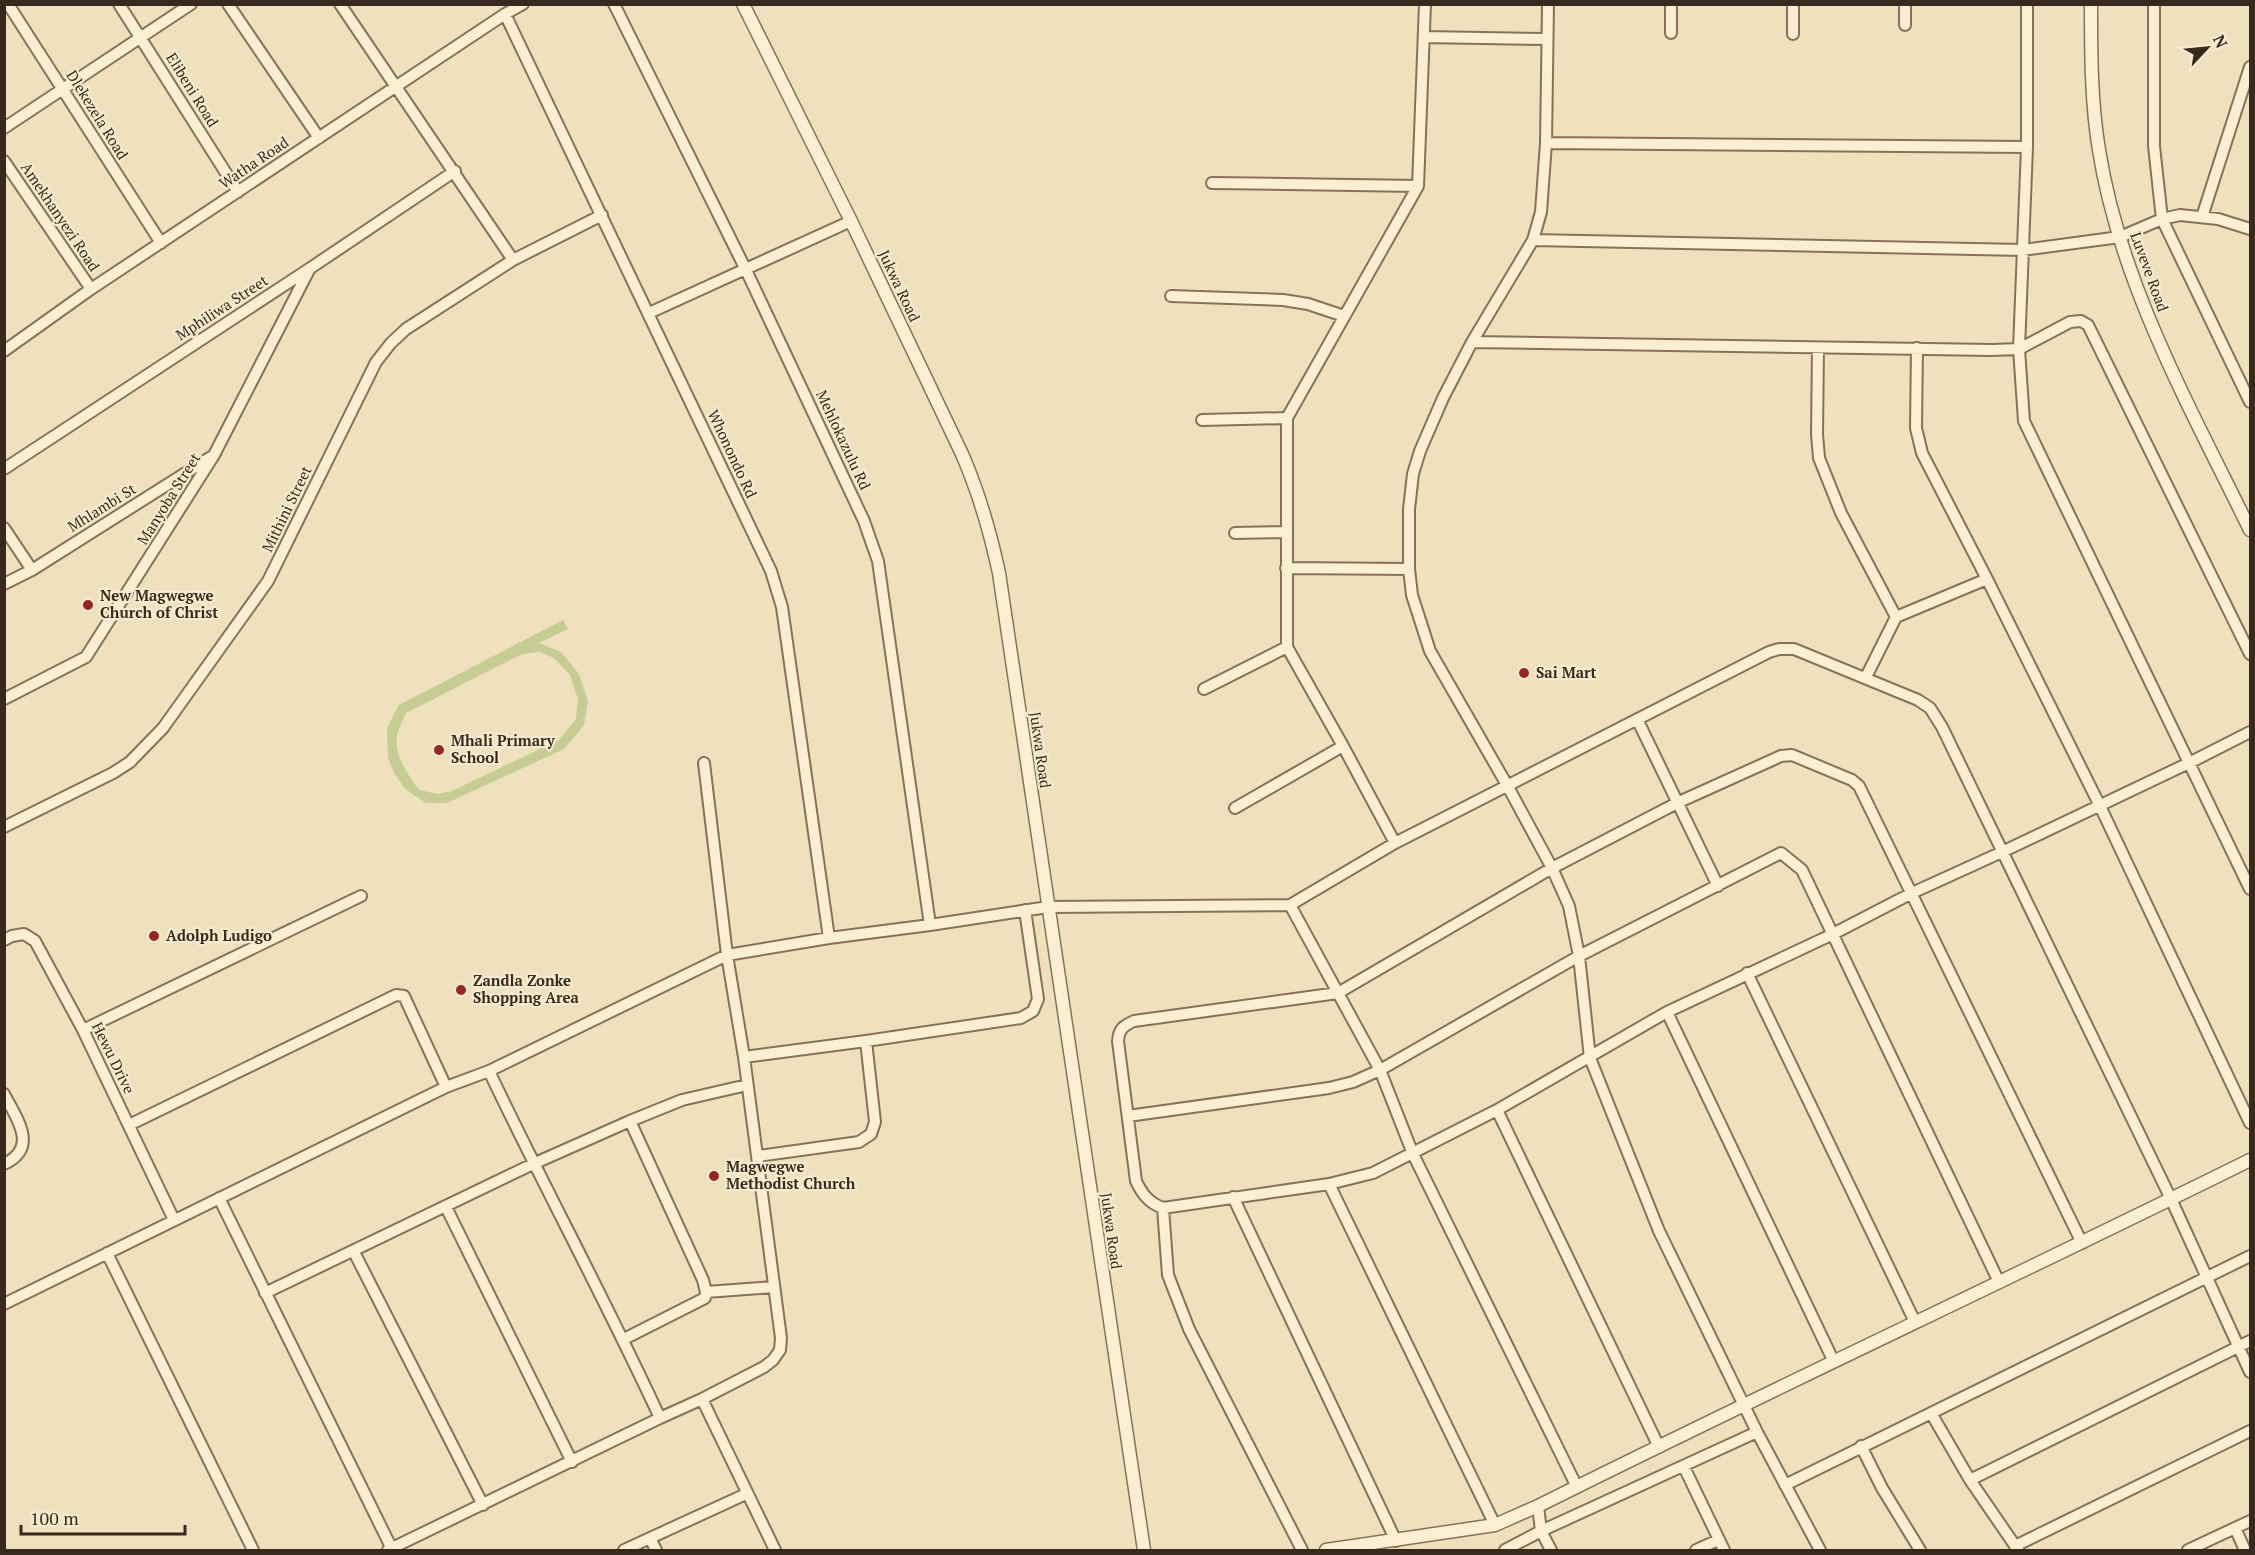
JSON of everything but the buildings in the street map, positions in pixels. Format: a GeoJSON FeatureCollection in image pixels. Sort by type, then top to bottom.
{"type":"FeatureCollection","features":[{"type":"Feature","properties":{"kind":"street","name":"Dlekezela Road"},"geometry":{"type":"LineString","coordinates":[[8,4],[161,243]]}},
{"type":"Feature","properties":{"kind":"street","name":"Elibeni Road"},"geometry":{"type":"LineString","coordinates":[[119,4],[238,192]]}},
{"type":"Feature","properties":{"kind":"street"},"geometry":{"type":"LineString","coordinates":[[4,128],[191,4]]}},
{"type":"Feature","properties":{"kind":"street"},"geometry":{"type":"LineString","coordinates":[[228,4],[319,138]]}},
{"type":"Feature","properties":{"kind":"street"},"geometry":{"type":"LineString","coordinates":[[340,4],[513,260]]}},
{"type":"Feature","properties":{"kind":"street","name":"Watha Road"},"geometry":{"type":"LineString","coordinates":[[4,351],[91,289],[396,85],[523,4]]}},
{"type":"Feature","properties":{"kind":"street","name":"Mehlokazulu Rd"},"geometry":{"type":"LineString","coordinates":[[614,4],[746,270],[864,521],[878,561],[930,925]]}},
{"type":"Feature","properties":{"kind":"street","name":"Jukwa Road"},"geometry":{"type":"LineString","coordinates":[[743,4],[851,220],[962,454],[976,485],[988,523],[1001,585],[1143,1551]]}},
{"type":"Feature","properties":{"kind":"street"},"geometry":{"type":"LineString","coordinates":[[1395,843],[1287,647],[1287,418],[1418,186],[1425,4]]}},
{"type":"Feature","properties":{"kind":"street"},"geometry":{"type":"LineString","coordinates":[[1548,4],[1546,142],[1541,212],[1533,240],[1472,342],[1443,398],[1420,451],[1413,474],[1409,508],[1409,569],[1412,595],[1430,651],[1507,785],[1552,868],[1569,906],[1579,956],[1590,1058],[1659,1231],[1757,1432],[1820,1551]]}},
{"type":"Feature","properties":{"kind":"street"},"geometry":{"type":"LineString","coordinates":[[1671,4],[1671,33]]}},
{"type":"Feature","properties":{"kind":"street"},"geometry":{"type":"LineString","coordinates":[[1793,4],[1793,34]]}},
{"type":"Feature","properties":{"kind":"street"},"geometry":{"type":"LineString","coordinates":[[1905,4],[1905,25]]}},
{"type":"Feature","properties":{"kind":"street"},"geometry":{"type":"LineString","coordinates":[[2027,4],[2027,147],[2019,349],[2022,405],[2028,432],[2191,762],[2250,889]]}},
{"type":"Feature","properties":{"kind":"street","name":"Luveve Road"},"geometry":{"type":"LineString","coordinates":[[2091,4],[2091,67],[2099,150],[2120,237],[2138,293],[2250,530]]}},
{"type":"Feature","properties":{"kind":"street"},"geometry":{"type":"LineString","coordinates":[[2154,4],[2154,146],[2162,219],[2250,402]]}},
{"type":"Feature","properties":{"kind":"street","name":"Whonondo Rd"},"geometry":{"type":"LineString","coordinates":[[505,14],[771,571],[782,607],[829,938]]}},
{"type":"Feature","properties":{"kind":"street"},"geometry":{"type":"LineString","coordinates":[[1424,37],[1547,39]]}},
{"type":"Feature","properties":{"kind":"street"},"geometry":{"type":"LineString","coordinates":[[2202,217],[2250,67]]}},
{"type":"Feature","properties":{"kind":"street"},"geometry":{"type":"LineString","coordinates":[[1546,142],[2027,147]]}},
{"type":"Feature","properties":{"kind":"street","name":"Amekhanyezi Road"},"geometry":{"type":"LineString","coordinates":[[4,161],[91,289]]}},
{"type":"Feature","properties":{"kind":"street","name":"Mphiliwa Street"},"geometry":{"type":"LineString","coordinates":[[4,469],[454,171]]}},
{"type":"Feature","properties":{"kind":"street"},"geometry":{"type":"LineString","coordinates":[[1212,183],[1418,186]]}},
{"type":"Feature","properties":{"kind":"street","name":"Mithini Street"},"geometry":{"type":"LineString","coordinates":[[4,827],[113,773],[130,762],[163,728],[268,581],[376,362],[391,343],[406,329],[513,260],[602,215]]}},
{"type":"Feature","properties":{"kind":"street"},"geometry":{"type":"LineString","coordinates":[[1533,240],[2023,250],[2120,237],[2162,219],[2180,215],[2218,219],[2250,229]]}},
{"type":"Feature","properties":{"kind":"street"},"geometry":{"type":"LineString","coordinates":[[649,313],[851,220]]}},
{"type":"Feature","properties":{"kind":"street","name":"Manyoba Street"},"geometry":{"type":"LineString","coordinates":[[4,699],[86,657],[214,455],[309,269]]}},
{"type":"Feature","properties":{"kind":"street"},"geometry":{"type":"LineString","coordinates":[[1171,296],[1283,300],[1308,304],[1344,316]]}},
{"type":"Feature","properties":{"kind":"street"},"geometry":{"type":"LineString","coordinates":[[1472,342],[1917,348],[1974,351],[2019,349],[2070,322],[2081,321],[2088,325],[2250,654]]}},
{"type":"Feature","properties":{"kind":"street"},"geometry":{"type":"LineString","coordinates":[[1818,348],[1816,434],[1819,458],[1841,513],[1896,617]]}},
{"type":"Feature","properties":{"kind":"street"},"geometry":{"type":"LineString","coordinates":[[1917,348],[1917,442],[2100,806],[2250,1123]]}},
{"type":"Feature","properties":{"kind":"street"},"geometry":{"type":"LineString","coordinates":[[1202,420],[1287,418]]}},
{"type":"Feature","properties":{"kind":"street","name":"Mhlambi St"},"geometry":{"type":"LineString","coordinates":[[4,584],[32,570],[214,455]]}},
{"type":"Feature","properties":{"kind":"street"},"geometry":{"type":"LineString","coordinates":[[4,528],[32,570]]}},
{"type":"Feature","properties":{"kind":"street"},"geometry":{"type":"LineString","coordinates":[[1235,533],[1286,531]]}},
{"type":"Feature","properties":{"kind":"street"},"geometry":{"type":"LineString","coordinates":[[1286,568],[1409,569]]}},
{"type":"Feature","properties":{"kind":"street"},"geometry":{"type":"LineString","coordinates":[[1866,677],[1896,617],[1987,579]]}},
{"type":"Feature","properties":{"kind":"street"},"geometry":{"type":"LineString","coordinates":[[1204,689],[1287,647]]}},
{"type":"Feature","properties":{"kind":"street"},"geometry":{"type":"LineString","coordinates":[[4,1304],[446,1087],[489,1071],[726,955],[1048,906],[1290,905],[1395,843],[1507,785],[1779,649],[1794,649],[1918,700],[1930,708],[1942,727],[2171,1199],[2250,1372]]}},
{"type":"Feature","properties":{"kind":"street"},"geometry":{"type":"LineString","coordinates":[[1637,719],[1718,886]]}},
{"type":"Feature","properties":{"kind":"street"},"geometry":{"type":"LineString","coordinates":[[2082,1243],[1912,893],[1859,786],[1852,780],[1792,755],[1781,756],[1679,802],[1552,868],[1338,993],[1134,1021],[1122,1026],[1119,1032],[1118,1041],[1136,1181],[1147,1198],[1155,1205],[1163,1208],[1329,1184],[1373,1173],[1497,1110],[1667,1012],[1831,935],[1912,893],[2100,806],[2250,732]]}},
{"type":"Feature","properties":{"kind":"street"},"geometry":{"type":"LineString","coordinates":[[1235,808],[1343,746]]}},
{"type":"Feature","properties":{"kind":"street"},"geometry":{"type":"LineString","coordinates":[[219,1198],[390,1550],[702,1399],[764,1367],[773,1360],[780,1350],[781,1338],[744,1057],[726,955],[704,764]]}},
{"type":"Feature","properties":{"kind":"street"},"geometry":{"type":"LineString","coordinates":[[1128,1116],[1329,1088],[1353,1082],[1380,1070],[1579,956],[1781,853],[1802,870],[1831,935],[1999,1282]]}},
{"type":"Feature","properties":{"kind":"street"},"geometry":{"type":"LineString","coordinates":[[83,1030],[361,896]]}},
{"type":"Feature","properties":{"kind":"street"},"geometry":{"type":"LineString","coordinates":[[1290,905],[1380,1070],[1413,1154],[1577,1487]]}},
{"type":"Feature","properties":{"kind":"street"},"geometry":{"type":"LineString","coordinates":[[744,1057],[1021,1018],[1033,1011],[1038,999],[1025,910]]}},
{"type":"Feature","properties":{"kind":"street","name":"Hewu Drive"},"geometry":{"type":"LineString","coordinates":[[4,940],[24,934],[36,941],[83,1030],[174,1220]]}},
{"type":"Feature","properties":{"kind":"street"},"geometry":{"type":"LineString","coordinates":[[1747,973],[1915,1322]]}},
{"type":"Feature","properties":{"kind":"street"},"geometry":{"type":"LineString","coordinates":[[129,1125],[396,995],[404,996],[446,1087]]}},
{"type":"Feature","properties":{"kind":"street"},"geometry":{"type":"LineString","coordinates":[[1667,1012],[1833,1360]]}},
{"type":"Feature","properties":{"kind":"street"},"geometry":{"type":"LineString","coordinates":[[758,1156],[859,1142],[871,1134],[875,1122],[866,1041]]}},
{"type":"Feature","properties":{"kind":"street"},"geometry":{"type":"LineString","coordinates":[[489,1071],[533,1164],[624,1340],[660,1418]]}},
{"type":"Feature","properties":{"kind":"street"},"geometry":{"type":"LineString","coordinates":[[265,1293],[533,1164],[630,1121],[682,1100],[747,1085]]}},
{"type":"Feature","properties":{"kind":"street"},"geometry":{"type":"LineString","coordinates":[[4,1094],[20,1125],[24,1139],[20,1153],[4,1164]]}},
{"type":"Feature","properties":{"kind":"street"},"geometry":{"type":"LineString","coordinates":[[1497,1110],[1659,1447]]}},
{"type":"Feature","properties":{"kind":"street"},"geometry":{"type":"LineString","coordinates":[[624,1340],[705,1298],[706,1292],[703,1280],[630,1121]]}},
{"type":"Feature","properties":{"kind":"street"},"geometry":{"type":"LineString","coordinates":[[1326,1551],[1495,1525],[2250,1160]]}},
{"type":"Feature","properties":{"kind":"street"},"geometry":{"type":"LineString","coordinates":[[1329,1184],[1495,1525]]}},
{"type":"Feature","properties":{"kind":"street"},"geometry":{"type":"LineString","coordinates":[[1233,1197],[1396,1541]]}},
{"type":"Feature","properties":{"kind":"street"},"geometry":{"type":"LineString","coordinates":[[446,1207],[572,1462]]}},
{"type":"Feature","properties":{"kind":"street"},"geometry":{"type":"LineString","coordinates":[[1163,1208],[1168,1275],[1190,1329],[1302,1551]]}},
{"type":"Feature","properties":{"kind":"street"},"geometry":{"type":"LineString","coordinates":[[354,1251],[483,1504]]}},
{"type":"Feature","properties":{"kind":"street"},"geometry":{"type":"LineString","coordinates":[[107,1253],[253,1551]]}},
{"type":"Feature","properties":{"kind":"street"},"geometry":{"type":"LineString","coordinates":[[1785,1485],[2250,1256]]}},
{"type":"Feature","properties":{"kind":"street"},"geometry":{"type":"LineString","coordinates":[[706,1292],[774,1287]]}},
{"type":"Feature","properties":{"kind":"street"},"geometry":{"type":"LineString","coordinates":[[1970,1480],[2250,1341]]}},
{"type":"Feature","properties":{"kind":"street"},"geometry":{"type":"LineString","coordinates":[[702,1399],[774,1551]]}},
{"type":"Feature","properties":{"kind":"street"},"geometry":{"type":"LineString","coordinates":[[1930,1413],[1970,1480],[2016,1549],[2250,1431]]}},
{"type":"Feature","properties":{"kind":"street"},"geometry":{"type":"LineString","coordinates":[[1505,1551],[1541,1531],[1757,1432]]}},
{"type":"Feature","properties":{"kind":"street"},"geometry":{"type":"LineString","coordinates":[[1861,1446],[1882,1488],[1920,1551]]}},
{"type":"Feature","properties":{"kind":"street"},"geometry":{"type":"LineString","coordinates":[[1684,1467],[1724,1551]]}},
{"type":"Feature","properties":{"kind":"street"},"geometry":{"type":"LineString","coordinates":[[624,1551],[746,1494]]}},
{"type":"Feature","properties":{"kind":"street"},"geometry":{"type":"LineString","coordinates":[[1538,1506],[1541,1531],[1551,1551]]}},
{"type":"Feature","properties":{"kind":"street"},"geometry":{"type":"LineString","coordinates":[[2188,1551],[2250,1521]]}},
{"type":"Feature","properties":{"kind":"street"},"geometry":{"type":"LineString","coordinates":[[2235,1528],[2245,1551]]}},
{"type":"Feature","properties":{"kind":"street"},"geometry":{"type":"LineString","coordinates":[[650,1538],[656,1551]]}},
{"type":"Feature","properties":{"kind":"street"},"geometry":{"type":"LineString","coordinates":[[1696,1551],[1718,1540]]}},
{"type":"Feature","properties":{"kind":"green space"},"geometry":{"type":"Polygon","coordinates":[[[563,620],[568,629],[539,643],[561,652],[579,674],[588,701],[584,725],[564,749],[447,803],[426,803],[405,789],[394,773],[388,758],[387,728],[399,705],[563,620]],[[539,652],[522,654],[406,713],[398,733],[398,751],[410,778],[419,790],[438,794],[452,791],[559,740],[576,719],[578,699],[570,675],[554,658],[539,652]]]}},
{"type":"Feature","properties":{"kind":"place","name":"New Magwegwe Church of Christ"},"geometry":{"type":"Point","coordinates":[88,605]}},
{"type":"Feature","properties":{"kind":"place","name":"Sai Mart"},"geometry":{"type":"Point","coordinates":[1524,673]}},
{"type":"Feature","properties":{"kind":"place","name":"Mhali Primary School"},"geometry":{"type":"Point","coordinates":[439,750]}},
{"type":"Feature","properties":{"kind":"place","name":"Adolph Ludigo"},"geometry":{"type":"Point","coordinates":[154,936]}},
{"type":"Feature","properties":{"kind":"place","name":"Zandla Zonke Shopping Area"},"geometry":{"type":"Point","coordinates":[461,990]}},
{"type":"Feature","properties":{"kind":"place","name":"Magwegwe Methodist Church"},"geometry":{"type":"Point","coordinates":[714,1176]}}]}
